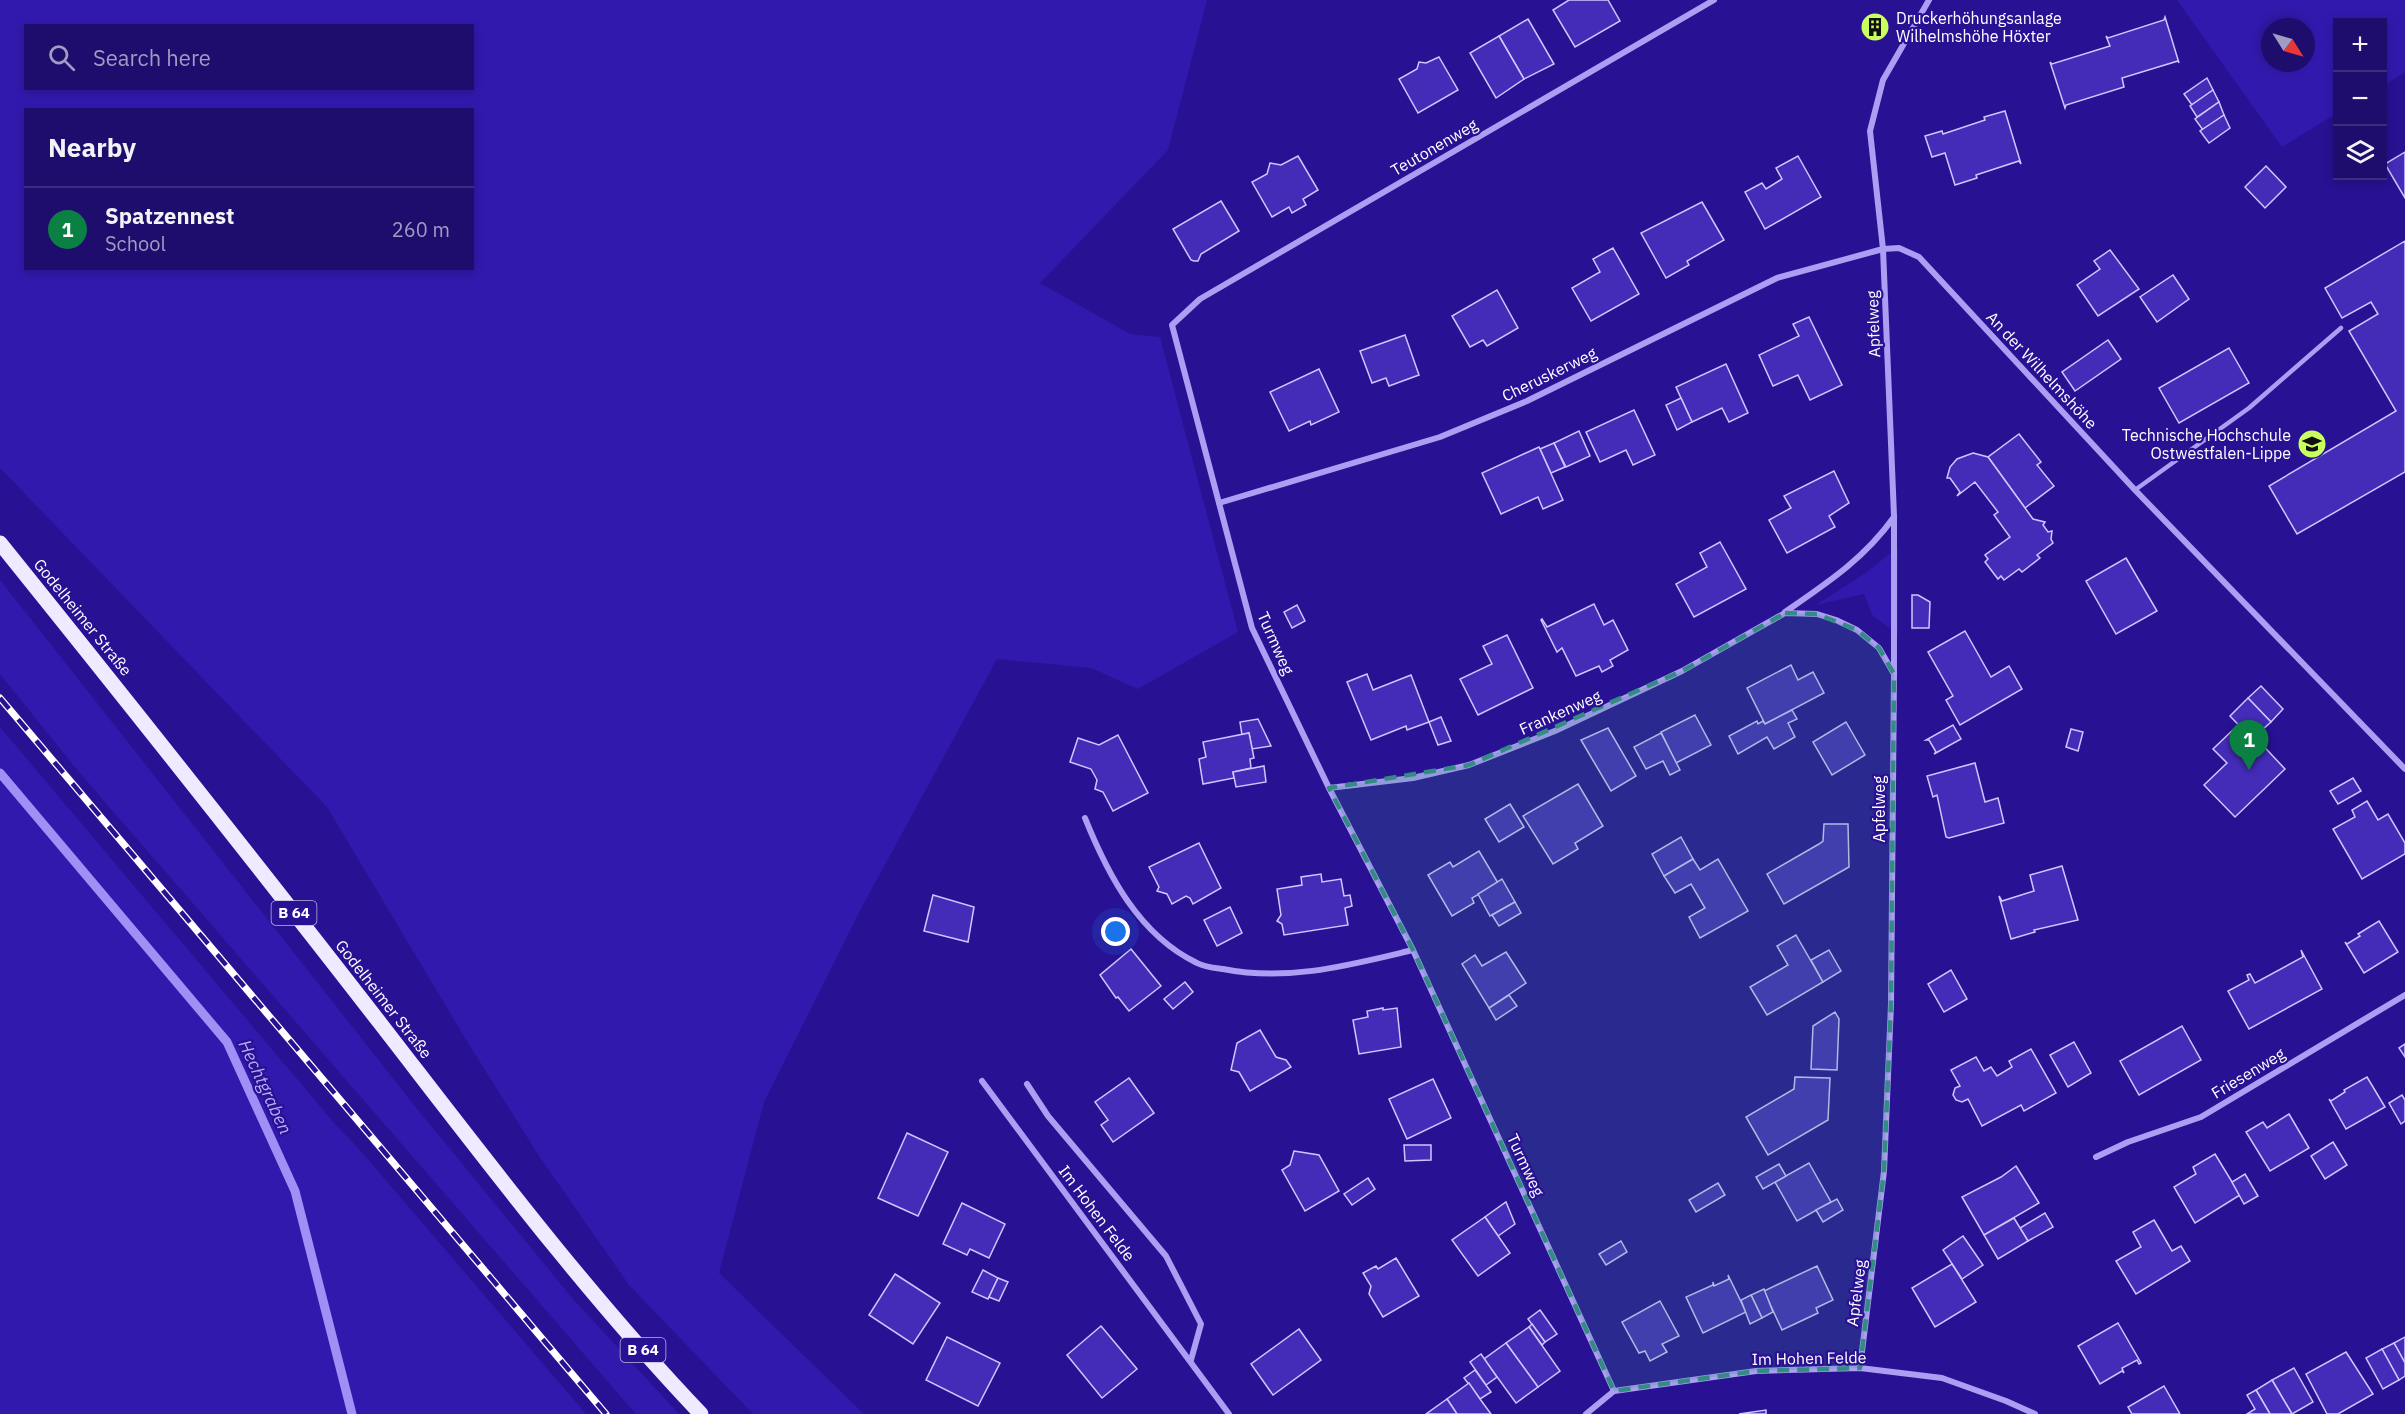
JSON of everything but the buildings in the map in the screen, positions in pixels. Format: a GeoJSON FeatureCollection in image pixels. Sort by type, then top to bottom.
{"type":"FeatureCollection","features":[{"type":"Feature","properties":{"kind":"main road","name":"Godelheimer Straße"},"geometry":{"type":"LineString","coordinates":[[0,543],[143,720],[523,1208],[646,1354],[701,1414]]}},
{"type":"Feature","properties":{"kind":"street","name":"Teutonenweg"},"geometry":{"type":"LineString","coordinates":[[1172,325],[1200,299],[1714,0]]}},
{"type":"Feature","properties":{"kind":"street"},"geometry":{"type":"LineString","coordinates":[[1883,249],[1870,131],[1883,81],[1929,0]]}},
{"type":"Feature","properties":{"kind":"street","name":"An der Wilhelmshöhe"},"geometry":{"type":"LineString","coordinates":[[1883,249],[1899,248],[1919,257],[2135,490],[2405,769]]}},
{"type":"Feature","properties":{"kind":"street","name":"Cheruskerweg"},"geometry":{"type":"LineString","coordinates":[[1219,503],[1440,437],[1527,402],[1777,278],[1883,249]]}},
{"type":"Feature","properties":{"kind":"street","name":"Apfelweg"},"geometry":{"type":"LineString","coordinates":[[1860,1368],[1884,1171],[1891,1004],[1894,516],[1883,249]]}},
{"type":"Feature","properties":{"kind":"street","name":"Turmweg"},"geometry":{"type":"LineString","coordinates":[[1172,325],[1252,628],[1329,788],[1413,950],[1614,1392]]}},
{"type":"Feature","properties":{"kind":"street","name":"Frankenweg"},"geometry":{"type":"LineString","coordinates":[[1329,788],[1413,778],[1468,765],[1555,731],[1671,676],[1785,613],[1861,556],[1878,540],[1894,516]]}},
{"type":"Feature","properties":{"kind":"street"},"geometry":{"type":"LineString","coordinates":[[1785,613],[1817,614],[1857,630],[1879,648],[1894,674]]}},
{"type":"Feature","properties":{"kind":"street"},"geometry":{"type":"LineString","coordinates":[[1085,818],[1109,874],[1138,914],[1166,943],[1198,964],[1253,975],[1318,971],[1413,950]]}},
{"type":"Feature","properties":{"kind":"street","name":"Friesenweg"},"geometry":{"type":"LineString","coordinates":[[2096,1157],[2128,1142],[2201,1117],[2405,995]]}},
{"type":"Feature","properties":{"kind":"street","name":"Im Hohen Felde"},"geometry":{"type":"LineString","coordinates":[[982,1082],[1229,1414]]}},
{"type":"Feature","properties":{"kind":"street","name":"Im Hohen Felde"},"geometry":{"type":"LineString","coordinates":[[1027,1084],[1048,1116],[1166,1256],[1201,1324],[1191,1360]]}},
{"type":"Feature","properties":{"kind":"street","name":"Im Hohen Felde"},"geometry":{"type":"LineString","coordinates":[[1586,1414],[1614,1392],[1756,1371],[1860,1368],[1942,1378],[2035,1414]]}},
{"type":"Feature","properties":{"kind":"lane"},"geometry":{"type":"LineString","coordinates":[[2135,490],[2249,408],[2341,328]]}},
{"type":"Feature","properties":{"kind":"highlighted area"},"geometry":{"type":"Polygon","coordinates":[[[1785,613],[1817,614],[1857,630],[1879,648],[1894,674],[1891,1004],[1884,1171],[1860,1368],[1756,1371],[1614,1391],[1413,950],[1329,788],[1469,765],[1682,671],[1785,613]]]}},
{"type":"Feature","properties":{"kind":"shaded area"},"geometry":{"type":"Polygon","coordinates":[[[0,0],[1207,0],[1168,150],[1040,283],[1130,334],[1160,337],[1238,632],[1138,689],[1091,668],[997,659],[863,905],[764,1102],[719,1273],[864,1414],[753,1414],[629,1285],[539,1156],[468,1043],[327,807],[0,468],[0,0]]]}},
{"type":"Feature","properties":{"kind":"shaded area"},"geometry":{"type":"Polygon","coordinates":[[[2177,0],[2405,0],[2405,72],[2387,83],[2387,18],[2333,18],[2333,115],[2282,147],[2177,0]]]}},
{"type":"Feature","properties":{"kind":"shaded area"},"geometry":{"type":"Polygon","coordinates":[[[1898,547],[1898,634],[1873,616],[1864,594],[1816,605],[1867,572],[1898,547]]]}},
{"type":"Feature","properties":{"kind":"shaded area"},"geometry":{"type":"Polygon","coordinates":[[[0,580],[414,1105],[573,1299],[679,1414],[636,1414],[78,771],[0,674],[0,580]]]}},
{"type":"Feature","properties":{"kind":"shaded area"},"geometry":{"type":"Polygon","coordinates":[[[0,727],[335,1124],[586,1414],[0,1414],[0,727]]]}},
{"type":"Feature","properties":{"kind":"waterway","name":"Hechtgraben"},"geometry":{"type":"LineString","coordinates":[[0,773],[227,1042],[295,1191],[352,1414]]}},
{"type":"Feature","properties":{"kind":"railway"},"geometry":{"type":"LineString","coordinates":[[0,698],[606,1414]]}},
{"type":"Feature","properties":{"kind":"place","name":"Druckerhöhungsanlage Wilhelmshöhe Höxter"},"geometry":{"type":"Point","coordinates":[1875,27]}},
{"type":"Feature","properties":{"kind":"place","name":"Technische Hochschule Ostwestfalen-Lippe"},"geometry":{"type":"Point","coordinates":[2312,444]}},
{"type":"Feature","properties":{"kind":"place","name":"Spatzennest"},"geometry":{"type":"Point","coordinates":[2249,770]}}]}
